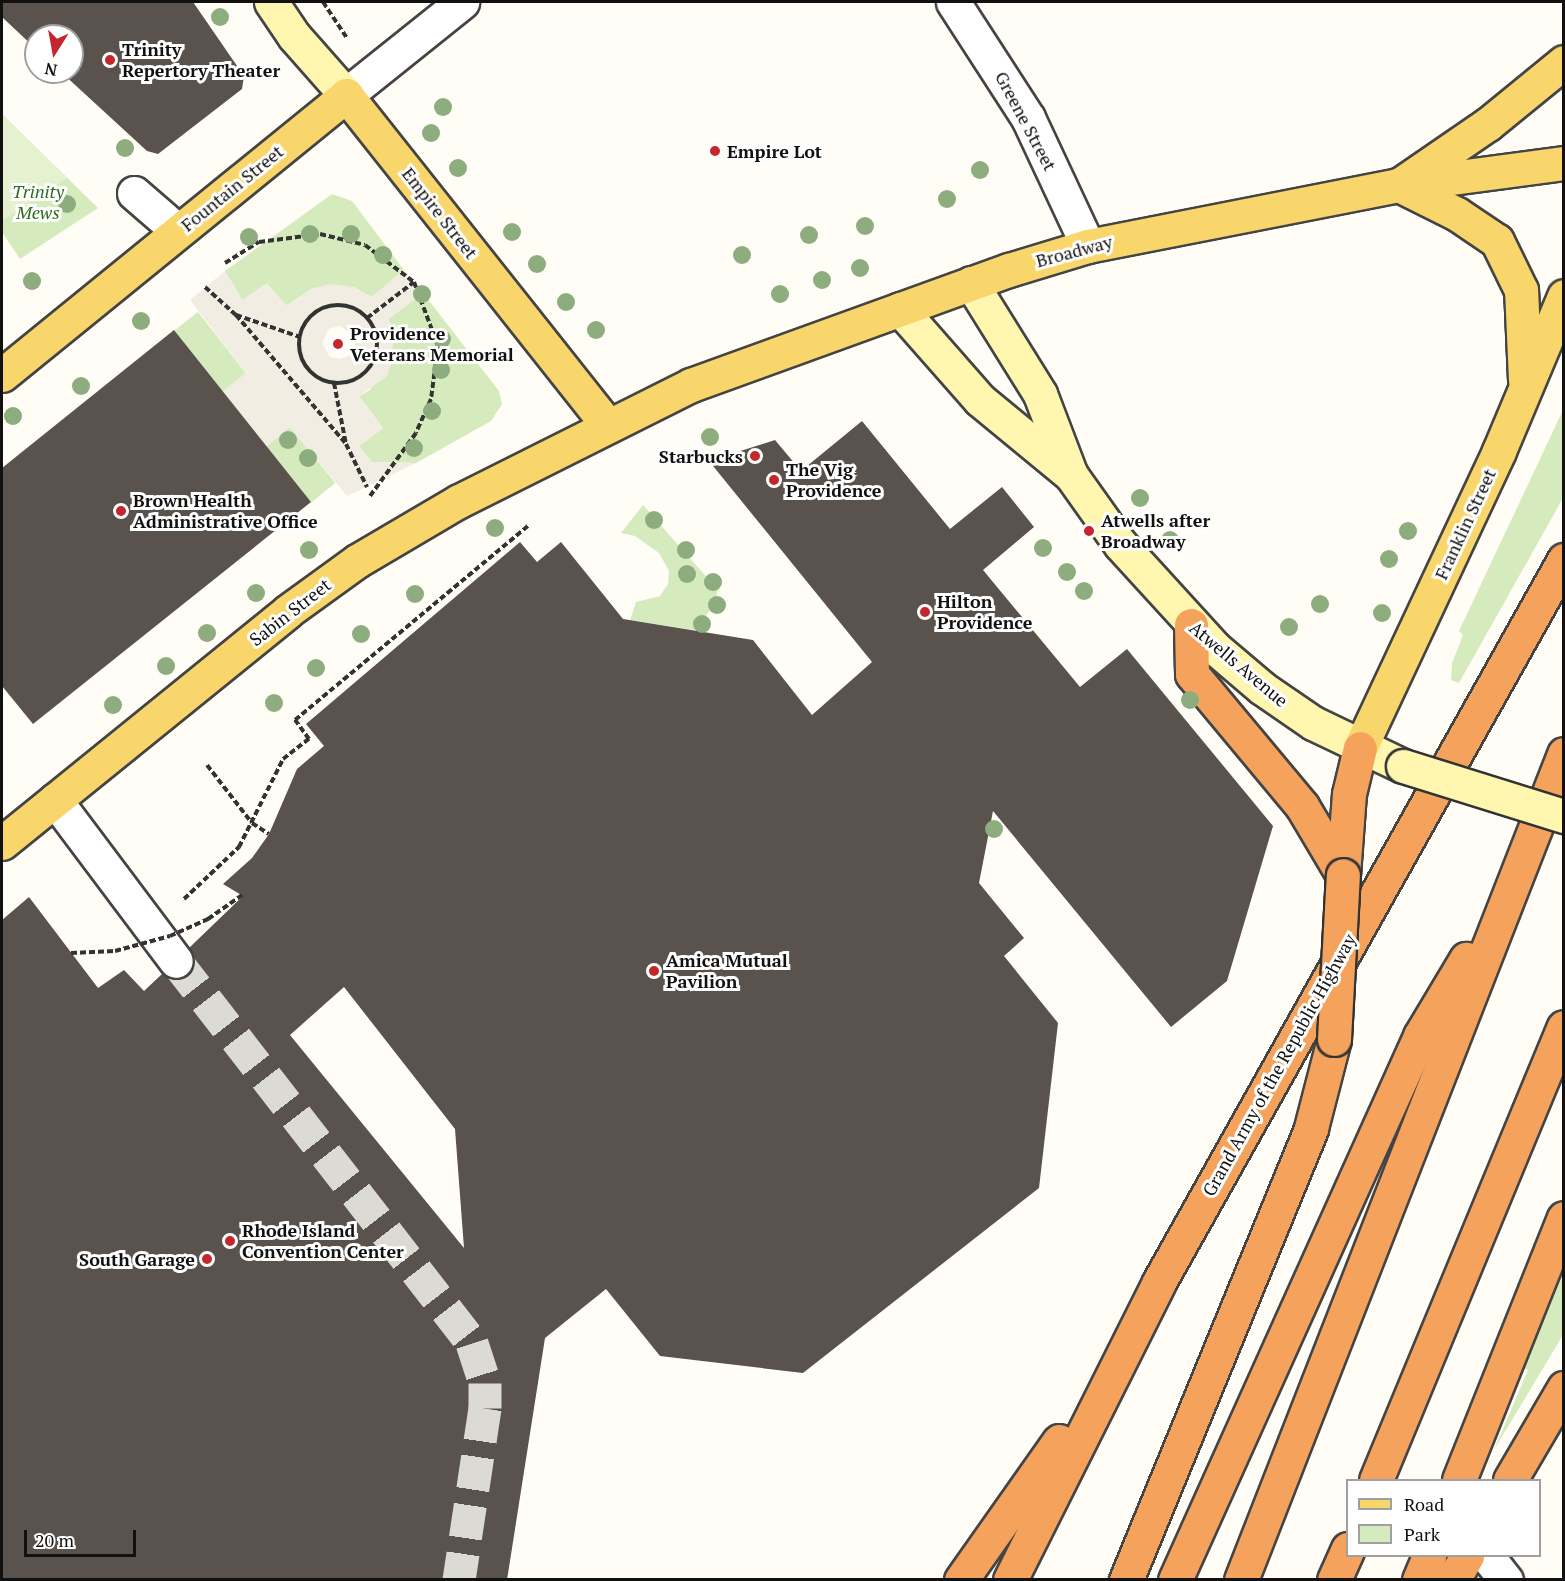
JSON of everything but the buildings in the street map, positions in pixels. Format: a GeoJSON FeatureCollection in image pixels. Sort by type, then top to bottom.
{"type":"FeatureCollection","features":[{"type":"Feature","properties":{"kind":"highway","name":"Grand Army of the Republic Highway"},"geometry":{"type":"LineString","coordinates":[[1010,1580],[1125,1347],[1336,960],[1563,560]]}},
{"type":"Feature","properties":{"kind":"highway"},"geometry":{"type":"LineString","coordinates":[[1191,626],[1192,674],[1302,806],[1343,876]]}},
{"type":"Feature","properties":{"kind":"highway"},"geometry":{"type":"LineString","coordinates":[[1126,1580],[1311,1128],[1334,1039],[1349,794],[1360,748]]}},
{"type":"Feature","properties":{"kind":"highway"},"geometry":{"type":"LineString","coordinates":[[1241,1580],[1563,754]]}},
{"type":"Feature","properties":{"kind":"highway"},"geometry":{"type":"LineString","coordinates":[[1175,1580],[1420,1036],[1516,874]]}},
{"type":"Feature","properties":{"kind":"highway"},"geometry":{"type":"LineString","coordinates":[[1376,1479],[1563,1027]]}},
{"type":"Feature","properties":{"kind":"highway"},"geometry":{"type":"LineString","coordinates":[[1459,1479],[1563,1218]]}},
{"type":"Feature","properties":{"kind":"highway"},"geometry":{"type":"LineString","coordinates":[[1435,1479],[1487,1353],[1546,1263]]}},
{"type":"Feature","properties":{"kind":"highway"},"geometry":{"type":"LineString","coordinates":[[962,1580],[1125,1347]]}},
{"type":"Feature","properties":{"kind":"highway"},"geometry":{"type":"LineString","coordinates":[[1511,1479],[1563,1388]]}},
{"type":"Feature","properties":{"kind":"highway"},"geometry":{"type":"LineString","coordinates":[[1334,1580],[1346,1551]]}},
{"type":"Feature","properties":{"kind":"highway"},"geometry":{"type":"LineString","coordinates":[[1395,1580],[1405,1557]]}},
{"type":"Feature","properties":{"kind":"highway"},"geometry":{"type":"LineString","coordinates":[[1419,1580],[1429,1557]]}},
{"type":"Feature","properties":{"kind":"highway"},"geometry":{"type":"LineString","coordinates":[[1453,1580],[1466,1557]]}},
{"type":"Feature","properties":{"kind":"main road","name":"Empire Street"},"geometry":{"type":"LineString","coordinates":[[272,2],[294,36],[346,95],[608,425]]}},
{"type":"Feature","properties":{"kind":"main road"},"geometry":{"type":"LineString","coordinates":[[1526,389],[1521,290],[1497,241],[1457,214],[1400,184],[1488,124],[1563,62]]}},
{"type":"Feature","properties":{"kind":"main road","name":"Fountain Street"},"geometry":{"type":"LineString","coordinates":[[2,375],[346,95]]}},
{"type":"Feature","properties":{"kind":"main road","name":"Broadway"},"geometry":{"type":"LineString","coordinates":[[608,425],[692,385],[971,283],[1088,246],[1400,184],[1563,163]]}},
{"type":"Feature","properties":{"kind":"main road","name":"Atwells Avenue"},"geometry":{"type":"LineString","coordinates":[[971,283],[1040,394],[1071,475],[1120,544],[1191,626],[1262,688],[1360,748],[1404,766],[1563,816]]}},
{"type":"Feature","properties":{"kind":"main road","name":"Franklin Street"},"geometry":{"type":"LineString","coordinates":[[1360,748],[1526,389],[1563,296]]}},
{"type":"Feature","properties":{"kind":"main road","name":"Atwells Avenue"},"geometry":{"type":"LineString","coordinates":[[900,309],[980,400],[1071,475]]}},
{"type":"Feature","properties":{"kind":"main road","name":"Sabin Street"},"geometry":{"type":"LineString","coordinates":[[2,843],[288,611],[357,561],[459,501],[608,425]]}},
{"type":"Feature","properties":{"kind":"street","name":"Fountain Street"},"geometry":{"type":"LineString","coordinates":[[346,95],[462,2]]}},
{"type":"Feature","properties":{"kind":"street","name":"Greene Street"},"geometry":{"type":"LineString","coordinates":[[953,2],[1028,118],[1088,246]]}},
{"type":"Feature","properties":{"kind":"street"},"geometry":{"type":"LineString","coordinates":[[134,193],[178,231]]}},
{"type":"Feature","properties":{"kind":"street"},"geometry":{"type":"LineString","coordinates":[[55,800],[176,961]]}},
{"type":"Feature","properties":{"kind":"street"},"geometry":{"type":"LineString","coordinates":[[1488,1557],[1506,1580]]}},
{"type":"Feature","properties":{"kind":"path"},"geometry":{"type":"LineString","coordinates":[[225,263],[259,242],[320,234],[365,245],[414,282],[438,346],[432,399],[416,432],[370,496]]}},
{"type":"Feature","properties":{"kind":"path"},"geometry":{"type":"LineString","coordinates":[[367,318],[414,282]]}},
{"type":"Feature","properties":{"kind":"path"},"geometry":{"type":"LineString","coordinates":[[206,287],[236,315],[346,444],[367,487]]}},
{"type":"Feature","properties":{"kind":"path"},"geometry":{"type":"LineString","coordinates":[[346,306],[367,318],[374,330],[375,356],[359,377],[334,383],[310,372],[303,361],[300,337],[312,315],[322,308],[346,306]]}},
{"type":"Feature","properties":{"kind":"path"},"geometry":{"type":"LineString","coordinates":[[236,315],[300,337]]}},
{"type":"Feature","properties":{"kind":"path"},"geometry":{"type":"LineString","coordinates":[[334,383],[346,444]]}},
{"type":"Feature","properties":{"kind":"path"},"geometry":{"type":"LineString","coordinates":[[184,899],[239,847],[283,759],[309,739],[295,720],[529,525]]}},
{"type":"Feature","properties":{"kind":"path"},"geometry":{"type":"LineString","coordinates":[[207,765],[252,823],[269,834]]}},
{"type":"Feature","properties":{"kind":"path"},"geometry":{"type":"LineString","coordinates":[[71,953],[115,951],[170,936],[208,919],[242,895]]}},
{"type":"Feature","properties":{"kind":"green space","name":"Trinity Mews"},"geometry":{"type":"Polygon","coordinates":[[[2,114],[98,208],[20,259],[2,232],[2,114]]]}},
{"type":"Feature","properties":{"kind":"green space"},"geometry":{"type":"Polygon","coordinates":[[[2,114],[67,178],[2,221],[2,114]]]}},
{"type":"Feature","properties":{"kind":"green space"},"geometry":{"type":"Polygon","coordinates":[[[332,194],[352,201],[404,270],[372,297],[353,287],[313,288],[286,306],[242,300],[225,271],[332,194]]]}},
{"type":"Feature","properties":{"kind":"green space"},"geometry":{"type":"Polygon","coordinates":[[[423,293],[499,391],[502,404],[491,421],[416,463],[372,462],[359,446],[383,428],[359,396],[370,390],[394,334],[388,319],[423,293]]]}},
{"type":"Feature","properties":{"kind":"green space"},"geometry":{"type":"Polygon","coordinates":[[[198,312],[246,373],[222,392],[174,330],[198,312]]]}},
{"type":"Feature","properties":{"kind":"green space"},"geometry":{"type":"Polygon","coordinates":[[[1563,410],[1563,498],[1459,683],[1451,680],[1452,663],[1463,635],[1459,631],[1563,410]]]}},
{"type":"Feature","properties":{"kind":"green space"},"geometry":{"type":"Polygon","coordinates":[[[290,427],[335,483],[311,502],[266,447],[290,427]]]}},
{"type":"Feature","properties":{"kind":"green space"},"geometry":{"type":"Polygon","coordinates":[[[643,505],[718,590],[712,608],[694,630],[630,620],[636,602],[660,596],[668,584],[669,571],[659,553],[635,536],[621,533],[643,505]]]}},
{"type":"Feature","properties":{"kind":"green space"},"geometry":{"type":"Polygon","coordinates":[[[1563,1249],[1563,1335],[1494,1450],[1528,1370],[1517,1365],[1563,1249]]]}},
{"type":"Feature","properties":{"kind":"shaded area"},"geometry":{"type":"Polygon","coordinates":[[[404,270],[423,293],[388,319],[394,334],[391,365],[387,376],[359,396],[383,428],[359,446],[372,462],[416,463],[347,496],[290,427],[266,447],[200,429],[232,403],[223,391],[246,373],[190,300],[225,271],[242,300],[267,283],[287,306],[313,288],[331,284],[353,287],[372,297],[404,270]],[[339,326],[329,329],[322,343],[330,357],[340,359],[350,355],[355,345],[353,334],[339,326]]]}},
{"type":"Feature","properties":{"kind":"tunnel"},"geometry":{"type":"LineString","coordinates":[[176,961],[472,1343],[485,1383],[485,1408],[459,1580]]}},
{"type":"Feature","properties":{"kind":"place","name":"Trinity Repertory Theater"},"geometry":{"type":"Point","coordinates":[110,60]}},
{"type":"Feature","properties":{"kind":"place","name":"Empire Lot"},"geometry":{"type":"Point","coordinates":[715,151]}},
{"type":"Feature","properties":{"kind":"place","name":"Providence Veterans Memorial"},"geometry":{"type":"Point","coordinates":[338,344]}},
{"type":"Feature","properties":{"kind":"place","name":"Starbucks"},"geometry":{"type":"Point","coordinates":[755,456]}},
{"type":"Feature","properties":{"kind":"place","name":"The Vig Providence"},"geometry":{"type":"Point","coordinates":[774,480]}},
{"type":"Feature","properties":{"kind":"place","name":"Brown Health Administrative Office"},"geometry":{"type":"Point","coordinates":[121,511]}},
{"type":"Feature","properties":{"kind":"place","name":"Atwells after Broadway"},"geometry":{"type":"Point","coordinates":[1089,531]}},
{"type":"Feature","properties":{"kind":"place","name":"Hilton Providence"},"geometry":{"type":"Point","coordinates":[925,612]}},
{"type":"Feature","properties":{"kind":"place","name":"Amica Mutual Pavilion"},"geometry":{"type":"Point","coordinates":[654,971]}},
{"type":"Feature","properties":{"kind":"place","name":"Rhode Island Convention Center"},"geometry":{"type":"Point","coordinates":[230,1241]}},
{"type":"Feature","properties":{"kind":"place","name":"South Garage"},"geometry":{"type":"Point","coordinates":[207,1259]}}]}
